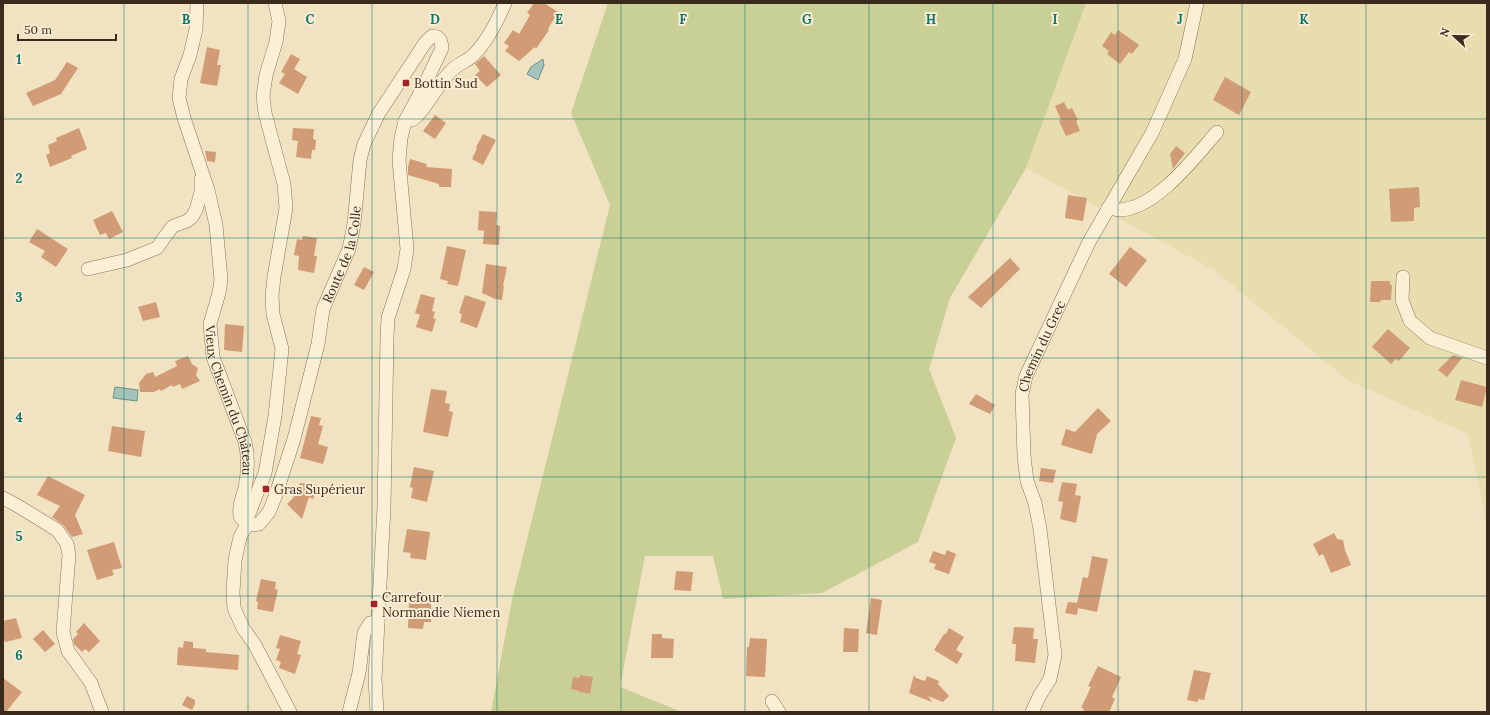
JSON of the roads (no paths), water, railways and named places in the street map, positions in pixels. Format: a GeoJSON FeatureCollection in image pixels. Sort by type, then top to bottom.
{"type":"FeatureCollection","features":[{"type":"Feature","properties":{"kind":"street","name":"Vieux Chemin du Château"},"geometry":{"type":"LineString","coordinates":[[197,3],[196,29],[190,55],[181,79],[179,98],[184,118],[208,190],[216,225],[221,280],[220,293],[210,324],[210,340],[213,357],[245,442],[248,454],[248,467],[240,508],[241,519],[248,523]]}},
{"type":"Feature","properties":{"kind":"street"},"geometry":{"type":"LineString","coordinates":[[275,3],[279,21],[276,42],[266,75],[263,96],[265,113],[284,184],[286,208],[272,296],[273,314],[282,349],[275,416],[265,473],[251,506],[248,516],[248,523],[240,536],[235,560],[233,592],[234,608],[243,628],[255,645],[290,712]]}},
{"type":"Feature","properties":{"kind":"street"},"geometry":{"type":"LineString","coordinates":[[405,120],[412,120],[416,117],[448,74],[457,65],[470,58],[493,28],[505,3]]}},
{"type":"Feature","properties":{"kind":"street","name":"Chemin du Grec"},"geometry":{"type":"LineString","coordinates":[[1032,712],[1050,679],[1055,655],[1040,529],[1035,503],[1027,481],[1024,456],[1022,394],[1026,376],[1089,242],[1152,133],[1185,60],[1197,3]]}},
{"type":"Feature","properties":{"kind":"street","name":"Route de la Colle"},"geometry":{"type":"LineString","coordinates":[[248,523],[251,525],[259,524],[269,512],[294,439],[318,344],[324,309],[349,249],[354,224],[360,160],[364,144],[379,113],[425,43],[432,36],[437,36],[440,38],[442,48],[424,86],[405,120],[400,138],[399,160],[407,249],[404,269],[388,318],[384,507],[375,679],[377,712]]}},
{"type":"Feature","properties":{"kind":"street"},"geometry":{"type":"LineString","coordinates":[[1108,208],[1120,210],[1151,198],[1179,176],[1217,132]]}},
{"type":"Feature","properties":{"kind":"street"},"geometry":{"type":"LineString","coordinates":[[88,269],[126,260],[157,248],[172,227],[187,221],[196,210],[201,192],[201,169]]}},
{"type":"Feature","properties":{"kind":"street"},"geometry":{"type":"LineString","coordinates":[[1402,277],[1402,300],[1410,321],[1430,338],[1487,358]]}},
{"type":"Feature","properties":{"kind":"street"},"geometry":{"type":"LineString","coordinates":[[3,498],[57,530],[67,544],[69,555],[62,632],[68,651],[91,683],[102,712]]}},
{"type":"Feature","properties":{"kind":"street"},"geometry":{"type":"LineString","coordinates":[[349,712],[359,673],[364,633],[370,623],[378,622]]}},
{"type":"Feature","properties":{"kind":"street"},"geometry":{"type":"LineString","coordinates":[[772,701],[779,712]]}},
{"type":"Feature","properties":{"kind":"water"},"geometry":{"type":"Polygon","coordinates":[[[543,59],[544,65],[538,80],[527,74],[531,67],[543,59]]]}},
{"type":"Feature","properties":{"kind":"water"},"geometry":{"type":"Polygon","coordinates":[[[115,387],[138,390],[137,401],[113,398],[115,387]]]}},
{"type":"Feature","properties":{"kind":"place","name":"Bottin Sud"},"geometry":{"type":"Point","coordinates":[406,83]}},
{"type":"Feature","properties":{"kind":"place","name":"Gras Supérieur"},"geometry":{"type":"Point","coordinates":[266,489]}},
{"type":"Feature","properties":{"kind":"place","name":"Carrefour Normandie Niemen"},"geometry":{"type":"Point","coordinates":[374,604]}}]}
